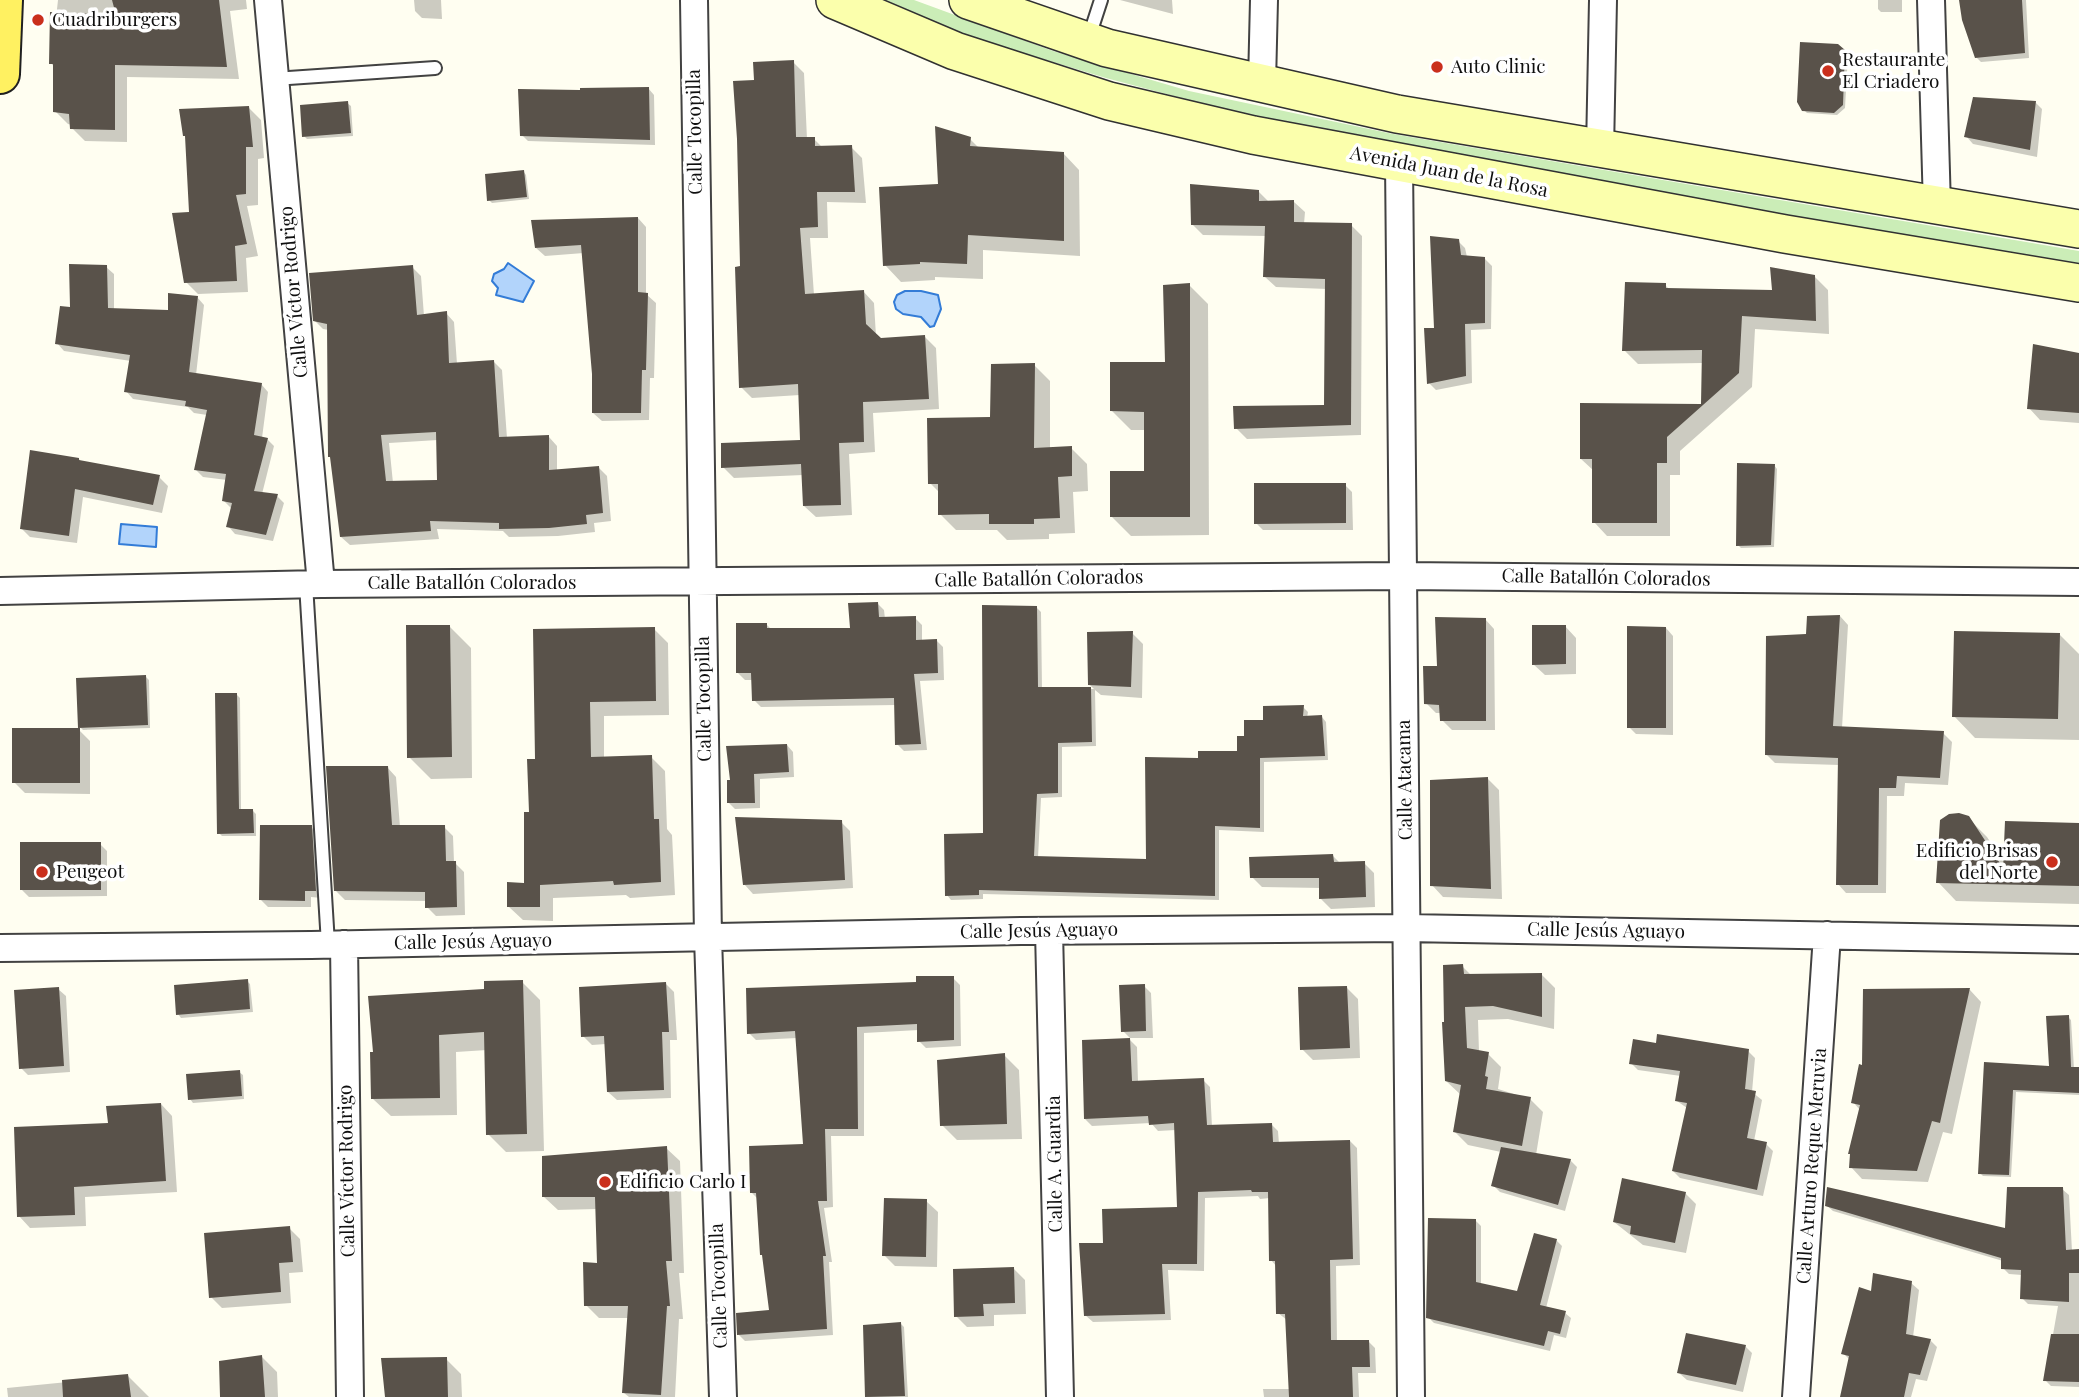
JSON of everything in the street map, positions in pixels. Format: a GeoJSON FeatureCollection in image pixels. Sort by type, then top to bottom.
{"type":"FeatureCollection","features":[{"type":"Feature","properties":{"kind":"main road"},"geometry":{"type":"LineString","coordinates":[[0,74],[3,0]]}},
{"type":"Feature","properties":{"kind":"main road","name":"Avenida Juan de la Rosa"},"geometry":{"type":"LineString","coordinates":[[835,0],[955,51],[1109,101],[1253,135],[1785,234],[2079,283]]}},
{"type":"Feature","properties":{"kind":"main road"},"geometry":{"type":"LineString","coordinates":[[969,0],[1020,13],[1088,41],[1397,114],[2079,229]]}},
{"type":"Feature","properties":{"kind":"street","name":"Calle Víctor Rodrigo"},"geometry":{"type":"LineString","coordinates":[[268,0],[314,584]]}},
{"type":"Feature","properties":{"kind":"street","name":"Calle Tocopilla"},"geometry":{"type":"LineString","coordinates":[[694,0],[708,937],[723,1397]]}},
{"type":"Feature","properties":{"kind":"street"},"geometry":{"type":"LineString","coordinates":[[1262,83],[1264,0]]}},
{"type":"Feature","properties":{"kind":"street"},"geometry":{"type":"LineString","coordinates":[[1600,150],[1603,0]]}},
{"type":"Feature","properties":{"kind":"street"},"geometry":{"type":"LineString","coordinates":[[1931,0],[1937,207]]}},
{"type":"Feature","properties":{"kind":"street","name":"Calle Atacama"},"geometry":{"type":"LineString","coordinates":[[1399,162],[1411,1397]]}},
{"type":"Feature","properties":{"kind":"street","name":"Calle Batallón Colorados"},"geometry":{"type":"LineString","coordinates":[[0,592],[314,584],[1402,576],[2079,582]]}},
{"type":"Feature","properties":{"kind":"street","name":"Calle Jesús Aguayo"},"geometry":{"type":"LineString","coordinates":[[0,948],[1406,928],[2079,940]]}},
{"type":"Feature","properties":{"kind":"street","name":"Calle A. Guardia"},"geometry":{"type":"LineString","coordinates":[[1049,931],[1060,1397]]}},
{"type":"Feature","properties":{"kind":"street","name":"Calle Arturo Reque Meruvia"},"geometry":{"type":"LineString","coordinates":[[1796,1397],[1827,935]]}},
{"type":"Feature","properties":{"kind":"street","name":"Calle Víctor Rodrigo"},"geometry":{"type":"LineString","coordinates":[[336,944],[350,1397]]}},
{"type":"Feature","properties":{"kind":"lane"},"geometry":{"type":"LineString","coordinates":[[1088,41],[1101,0]]}},
{"type":"Feature","properties":{"kind":"lane"},"geometry":{"type":"LineString","coordinates":[[274,79],[435,68]]}},
{"type":"Feature","properties":{"kind":"lane","name":"Calle Víctor Rodrigo"},"geometry":{"type":"LineString","coordinates":[[314,584],[336,944]]}},
{"type":"Feature","properties":{"kind":"green space"},"geometry":{"type":"Polygon","coordinates":[[[880,0],[914,0],[1053,51],[1189,91],[1393,134],[2079,251],[2079,265],[1463,159],[1219,108],[1106,78],[963,35],[880,0]]]}},
{"type":"Feature","properties":{"kind":"water"},"geometry":{"type":"Polygon","coordinates":[[[508,263],[534,281],[523,302],[496,295],[498,288],[492,281],[494,274],[504,269],[508,263]]]}},
{"type":"Feature","properties":{"kind":"water"},"geometry":{"type":"Polygon","coordinates":[[[905,291],[938,295],[941,309],[934,326],[930,327],[921,317],[903,314],[896,309],[894,302],[897,295],[905,291]]]}},
{"type":"Feature","properties":{"kind":"water"},"geometry":{"type":"Polygon","coordinates":[[[121,524],[157,527],[156,547],[119,544],[121,524]]]}},
{"type":"Feature","properties":{"kind":"building"},"geometry":{"type":"Polygon","coordinates":[[[112,0],[219,0],[227,67],[115,65],[115,130],[70,129],[69,114],[53,112],[53,64],[49,64],[50,12],[116,15],[112,0]]]}},
{"type":"Feature","properties":{"kind":"building"},"geometry":{"type":"Polygon","coordinates":[[[1959,0],[2022,0],[2025,53],[1975,58],[1962,20],[1959,0]]]}},
{"type":"Feature","properties":{"kind":"building"},"geometry":{"type":"Polygon","coordinates":[[[1800,42],[1838,44],[1845,50],[1843,105],[1834,113],[1802,111],[1797,102],[1800,42]]]}},
{"type":"Feature","properties":{"kind":"building"},"geometry":{"type":"Polygon","coordinates":[[[794,60],[796,137],[815,137],[815,146],[852,145],[855,192],[817,192],[818,227],[800,228],[805,294],[864,290],[866,324],[881,338],[925,335],[929,399],[863,402],[864,442],[839,443],[841,505],[803,506],[801,464],[721,468],[721,443],[800,440],[798,384],[739,388],[735,267],[740,266],[733,81],[754,80],[753,62],[794,60]]]}},
{"type":"Feature","properties":{"kind":"building"},"geometry":{"type":"Polygon","coordinates":[[[649,87],[650,140],[520,136],[518,89],[649,87]]]}},
{"type":"Feature","properties":{"kind":"building"},"geometry":{"type":"Polygon","coordinates":[[[1973,97],[2036,101],[2030,150],[1964,137],[1973,97]]]}},
{"type":"Feature","properties":{"kind":"building"},"geometry":{"type":"Polygon","coordinates":[[[348,101],[351,133],[302,137],[300,105],[348,101]]]}},
{"type":"Feature","properties":{"kind":"building"},"geometry":{"type":"Polygon","coordinates":[[[249,106],[253,147],[246,147],[246,194],[236,195],[247,244],[235,246],[237,281],[184,283],[172,213],[189,212],[185,136],[179,109],[249,106]]]}},
{"type":"Feature","properties":{"kind":"building"},"geometry":{"type":"Polygon","coordinates":[[[935,126],[971,137],[970,146],[1064,152],[1064,241],[968,235],[967,264],[920,262],[883,266],[879,187],[938,184],[935,126]]]}},
{"type":"Feature","properties":{"kind":"building"},"geometry":{"type":"Polygon","coordinates":[[[524,170],[527,197],[487,201],[485,174],[524,170]]]}},
{"type":"Feature","properties":{"kind":"building"},"geometry":{"type":"Polygon","coordinates":[[[1190,184],[1259,190],[1259,201],[1294,200],[1294,222],[1352,223],[1351,425],[1234,429],[1233,406],[1324,405],[1325,279],[1263,277],[1265,226],[1191,225],[1190,184]]]}},
{"type":"Feature","properties":{"kind":"building"},"geometry":{"type":"Polygon","coordinates":[[[638,217],[638,292],[648,293],[646,370],[642,370],[641,413],[592,413],[592,374],[581,245],[535,248],[531,220],[638,217]]]}},
{"type":"Feature","properties":{"kind":"building"},"geometry":{"type":"Polygon","coordinates":[[[1430,236],[1459,239],[1461,255],[1485,257],[1485,323],[1465,324],[1466,376],[1427,384],[1424,328],[1434,328],[1430,236]]]}},
{"type":"Feature","properties":{"kind":"building"},"geometry":{"type":"Polygon","coordinates":[[[69,264],[107,265],[108,308],[168,310],[168,293],[198,296],[189,372],[262,383],[254,435],[268,438],[254,491],[278,494],[266,535],[226,527],[232,503],[222,501],[226,474],[194,470],[207,410],[185,406],[186,401],[124,392],[130,355],[55,344],[60,306],[70,307],[69,264]]]}},
{"type":"Feature","properties":{"kind":"building"},"geometry":{"type":"Polygon","coordinates":[[[413,265],[417,315],[447,311],[449,363],[494,360],[499,437],[549,435],[549,470],[599,466],[603,513],[586,515],[587,524],[549,528],[499,529],[499,523],[430,521],[431,531],[340,537],[328,457],[327,324],[313,321],[309,273],[413,265]],[[436,432],[381,435],[386,481],[437,480],[436,432]]]}},
{"type":"Feature","properties":{"kind":"building"},"geometry":{"type":"Polygon","coordinates":[[[1770,267],[1815,275],[1816,321],[1742,316],[1739,373],[1667,437],[1667,463],[1657,463],[1657,523],[1592,523],[1592,459],[1580,459],[1580,403],[1701,404],[1702,350],[1622,351],[1625,282],[1666,283],[1666,288],[1772,290],[1770,267]]]}},
{"type":"Feature","properties":{"kind":"building"},"geometry":{"type":"Polygon","coordinates":[[[1190,283],[1190,517],[1110,517],[1110,471],[1144,471],[1144,412],[1110,411],[1110,362],[1165,362],[1163,285],[1190,283]]]}},
{"type":"Feature","properties":{"kind":"building"},"geometry":{"type":"Polygon","coordinates":[[[2033,344],[2079,353],[2079,413],[2027,409],[2033,344]]]}},
{"type":"Feature","properties":{"kind":"building"},"geometry":{"type":"Polygon","coordinates":[[[1035,363],[1034,448],[1072,446],[1072,476],[1058,477],[1060,518],[1034,519],[1034,524],[989,524],[989,514],[938,515],[938,484],[928,484],[927,418],[990,417],[991,364],[1035,363]]]}},
{"type":"Feature","properties":{"kind":"building"},"geometry":{"type":"Polygon","coordinates":[[[30,450],[160,475],[153,505],[75,489],[69,536],[20,529],[30,450]]]}},
{"type":"Feature","properties":{"kind":"building"},"geometry":{"type":"Polygon","coordinates":[[[1737,463],[1775,464],[1771,545],[1736,546],[1737,463]]]}},
{"type":"Feature","properties":{"kind":"building"},"geometry":{"type":"Polygon","coordinates":[[[1254,483],[1346,483],[1346,523],[1254,524],[1254,483]]]}},
{"type":"Feature","properties":{"kind":"building"},"geometry":{"type":"Polygon","coordinates":[[[878,602],[879,617],[916,616],[916,640],[937,639],[938,673],[914,674],[921,744],[895,745],[894,698],[752,701],[751,673],[736,673],[736,623],[767,623],[767,628],[850,628],[848,603],[878,602]]]}},
{"type":"Feature","properties":{"kind":"building"},"geometry":{"type":"Polygon","coordinates":[[[982,605],[1037,606],[1038,687],[1091,687],[1092,742],[1058,743],[1058,793],[1037,794],[1034,856],[1146,859],[1145,757],[1198,758],[1198,751],[1237,751],[1237,736],[1244,736],[1244,720],[1263,720],[1263,706],[1304,705],[1303,716],[1322,715],[1325,756],[1260,758],[1260,828],[1215,826],[1215,896],[979,890],[979,895],[945,896],[944,834],[983,833],[982,605]]]}},
{"type":"Feature","properties":{"kind":"building"},"geometry":{"type":"Polygon","coordinates":[[[1840,615],[1833,726],[1944,731],[1940,778],[1897,776],[1896,788],[1879,788],[1878,885],[1836,885],[1838,758],[1765,755],[1766,636],[1806,634],[1807,616],[1840,615]]]}},
{"type":"Feature","properties":{"kind":"building"},"geometry":{"type":"Polygon","coordinates":[[[1435,617],[1486,618],[1486,721],[1440,721],[1439,705],[1424,704],[1423,666],[1437,666],[1435,617]]]}},
{"type":"Feature","properties":{"kind":"building"},"geometry":{"type":"Polygon","coordinates":[[[406,625],[450,625],[452,757],[407,758],[406,625]]]}},
{"type":"Feature","properties":{"kind":"building"},"geometry":{"type":"Polygon","coordinates":[[[1532,625],[1566,625],[1566,664],[1532,665],[1532,625]]]}},
{"type":"Feature","properties":{"kind":"building"},"geometry":{"type":"Polygon","coordinates":[[[1627,626],[1666,627],[1666,728],[1627,728],[1627,626]]]}},
{"type":"Feature","properties":{"kind":"building"},"geometry":{"type":"Polygon","coordinates":[[[655,627],[656,701],[590,702],[591,757],[652,755],[654,819],[659,819],[661,882],[614,885],[613,881],[540,885],[540,907],[507,907],[507,882],[524,883],[524,812],[529,812],[527,759],[535,759],[533,629],[655,627]]]}},
{"type":"Feature","properties":{"kind":"building"},"geometry":{"type":"Polygon","coordinates":[[[1133,631],[1131,687],[1088,685],[1087,632],[1133,631]]]}},
{"type":"Feature","properties":{"kind":"building"},"geometry":{"type":"Polygon","coordinates":[[[1954,631],[2060,633],[2058,719],[1952,717],[1954,631]]]}},
{"type":"Feature","properties":{"kind":"building"},"geometry":{"type":"Polygon","coordinates":[[[146,675],[148,725],[78,728],[76,678],[146,675]]]}},
{"type":"Feature","properties":{"kind":"building"},"geometry":{"type":"Polygon","coordinates":[[[215,693],[237,693],[239,809],[253,809],[254,833],[217,834],[215,693]]]}},
{"type":"Feature","properties":{"kind":"building"},"geometry":{"type":"Polygon","coordinates":[[[12,728],[80,728],[80,783],[12,783],[12,728]]]}},
{"type":"Feature","properties":{"kind":"building"},"geometry":{"type":"Polygon","coordinates":[[[787,744],[789,772],[754,774],[755,803],[727,803],[727,780],[730,780],[726,746],[787,744]]]}},
{"type":"Feature","properties":{"kind":"building"},"geometry":{"type":"Polygon","coordinates":[[[326,766],[388,766],[392,825],[445,825],[446,861],[456,861],[457,907],[425,908],[425,892],[334,891],[326,766]]]}},
{"type":"Feature","properties":{"kind":"building"},"geometry":{"type":"Polygon","coordinates":[[[1488,777],[1491,889],[1430,886],[1430,780],[1488,777]]]}},
{"type":"Feature","properties":{"kind":"building"},"geometry":{"type":"Polygon","coordinates":[[[1949,814],[1969,816],[2003,868],[2005,821],[2079,823],[2079,886],[1936,883],[1940,820],[1949,814]]]}},
{"type":"Feature","properties":{"kind":"building"},"geometry":{"type":"Polygon","coordinates":[[[735,817],[842,820],[845,880],[743,885],[735,817]]]}},
{"type":"Feature","properties":{"kind":"building"},"geometry":{"type":"Polygon","coordinates":[[[260,825],[312,825],[316,891],[305,891],[305,901],[259,900],[260,825]]]}},
{"type":"Feature","properties":{"kind":"building"},"geometry":{"type":"Polygon","coordinates":[[[20,842],[101,842],[101,890],[20,890],[20,842]]]}},
{"type":"Feature","properties":{"kind":"building"},"geometry":{"type":"Polygon","coordinates":[[[1333,854],[1334,862],[1365,861],[1366,897],[1319,899],[1319,878],[1250,878],[1249,857],[1333,854]]]}},
{"type":"Feature","properties":{"kind":"building"},"geometry":{"type":"Polygon","coordinates":[[[1463,964],[1464,974],[1542,973],[1542,1017],[1493,1006],[1465,1007],[1467,1048],[1489,1052],[1486,1089],[1531,1097],[1522,1146],[1453,1132],[1461,1085],[1445,1081],[1443,965],[1463,964]]]}},
{"type":"Feature","properties":{"kind":"building"},"geometry":{"type":"Polygon","coordinates":[[[916,976],[954,976],[954,1040],[917,1042],[917,1024],[857,1027],[858,1129],[825,1129],[827,1201],[818,1201],[826,1256],[823,1256],[827,1329],[737,1335],[736,1313],[769,1310],[760,1255],[756,1193],[750,1193],[749,1146],[803,1144],[795,1031],[747,1034],[746,988],[916,982],[916,976]]]}},
{"type":"Feature","properties":{"kind":"building"},"geometry":{"type":"Polygon","coordinates":[[[248,979],[250,1009],[176,1015],[174,985],[248,979]]]}},
{"type":"Feature","properties":{"kind":"building"},"geometry":{"type":"Polygon","coordinates":[[[523,980],[527,1134],[486,1135],[484,1032],[439,1035],[440,1098],[371,1099],[370,1052],[373,1052],[368,996],[484,989],[484,981],[523,980]]]}},
{"type":"Feature","properties":{"kind":"building"},"geometry":{"type":"Polygon","coordinates":[[[666,982],[669,1032],[662,1032],[664,1090],[607,1092],[604,1036],[581,1037],[579,987],[666,982]]]}},
{"type":"Feature","properties":{"kind":"building"},"geometry":{"type":"Polygon","coordinates":[[[1145,984],[1146,1031],[1121,1032],[1119,985],[1145,984]]]}},
{"type":"Feature","properties":{"kind":"building"},"geometry":{"type":"Polygon","coordinates":[[[1347,986],[1350,1048],[1300,1050],[1298,987],[1347,986]]]}},
{"type":"Feature","properties":{"kind":"building"},"geometry":{"type":"Polygon","coordinates":[[[59,987],[64,1066],[19,1069],[14,990],[59,987]]]}},
{"type":"Feature","properties":{"kind":"building"},"geometry":{"type":"Polygon","coordinates":[[[1970,988],[1940,1123],[1932,1121],[1917,1171],[1849,1168],[1848,1154],[1860,1105],[1851,1103],[1859,1064],[1862,1065],[1863,989],[1970,988]]]}},
{"type":"Feature","properties":{"kind":"building"},"geometry":{"type":"Polygon","coordinates":[[[2069,1015],[2071,1067],[2079,1067],[2079,1093],[2013,1090],[2009,1175],[1978,1174],[1984,1062],[2049,1066],[2046,1016],[2069,1015]]]}},
{"type":"Feature","properties":{"kind":"building"},"geometry":{"type":"Polygon","coordinates":[[[1657,1034],[1749,1049],[1745,1089],[1756,1091],[1747,1138],[1767,1142],[1757,1190],[1672,1171],[1687,1103],[1675,1101],[1680,1071],[1629,1064],[1633,1039],[1656,1043],[1657,1034]]]}},
{"type":"Feature","properties":{"kind":"building"},"geometry":{"type":"Polygon","coordinates":[[[1130,1038],[1132,1081],[1204,1078],[1207,1125],[1272,1123],[1273,1142],[1350,1140],[1353,1259],[1330,1260],[1331,1340],[1369,1340],[1370,1367],[1352,1367],[1353,1397],[1289,1397],[1285,1314],[1276,1314],[1275,1261],[1269,1261],[1268,1192],[1198,1192],[1197,1264],[1162,1264],[1165,1314],[1084,1316],[1079,1243],[1103,1243],[1102,1209],[1177,1207],[1174,1123],[1149,1125],[1148,1116],[1084,1119],[1082,1040],[1130,1038]]]}},
{"type":"Feature","properties":{"kind":"building"},"geometry":{"type":"Polygon","coordinates":[[[1005,1053],[1007,1124],[940,1126],[937,1060],[1005,1053]]]}},
{"type":"Feature","properties":{"kind":"building"},"geometry":{"type":"Polygon","coordinates":[[[240,1070],[242,1096],[188,1100],[186,1074],[240,1070]]]}},
{"type":"Feature","properties":{"kind":"building"},"geometry":{"type":"Polygon","coordinates":[[[161,1103],[166,1181],[74,1187],[75,1215],[17,1217],[14,1127],[108,1123],[106,1106],[161,1103]]]}},
{"type":"Feature","properties":{"kind":"building"},"geometry":{"type":"Polygon","coordinates":[[[667,1146],[672,1261],[666,1261],[670,1306],[667,1306],[661,1395],[622,1393],[628,1306],[584,1306],[583,1262],[597,1263],[595,1197],[542,1197],[542,1156],[667,1146]]]}},
{"type":"Feature","properties":{"kind":"building"},"geometry":{"type":"Polygon","coordinates":[[[1501,1147],[1571,1159],[1558,1205],[1491,1186],[1501,1147]]]}},
{"type":"Feature","properties":{"kind":"building"},"geometry":{"type":"Polygon","coordinates":[[[1622,1178],[1686,1192],[1675,1243],[1630,1234],[1631,1226],[1613,1222],[1622,1178]]]}},
{"type":"Feature","properties":{"kind":"building"},"geometry":{"type":"Polygon","coordinates":[[[1827,1187],[2005,1228],[2007,1187],[2063,1187],[2066,1250],[2079,1249],[2079,1273],[2069,1273],[2069,1302],[2020,1299],[2021,1270],[2001,1269],[2001,1258],[1825,1206],[1827,1187]]]}},
{"type":"Feature","properties":{"kind":"building"},"geometry":{"type":"Polygon","coordinates":[[[884,1198],[927,1199],[926,1257],[882,1256],[884,1198]]]}},
{"type":"Feature","properties":{"kind":"building"},"geometry":{"type":"Polygon","coordinates":[[[1428,1218],[1476,1219],[1476,1282],[1517,1291],[1534,1233],[1557,1239],[1540,1305],[1566,1311],[1560,1334],[1548,1331],[1544,1346],[1426,1318],[1428,1218]]]}},
{"type":"Feature","properties":{"kind":"building"},"geometry":{"type":"Polygon","coordinates":[[[290,1226],[293,1262],[279,1263],[281,1292],[209,1298],[204,1233],[290,1226]]]}},
{"type":"Feature","properties":{"kind":"building"},"geometry":{"type":"Polygon","coordinates":[[[1014,1267],[1015,1303],[983,1304],[984,1316],[954,1317],[953,1269],[1014,1267]]]}},
{"type":"Feature","properties":{"kind":"building"},"geometry":{"type":"Polygon","coordinates":[[[1873,1273],[1912,1281],[1906,1334],[1931,1339],[1920,1375],[1909,1373],[1904,1397],[1840,1397],[1849,1356],[1841,1354],[1859,1287],[1871,1291],[1873,1273]]]}},
{"type":"Feature","properties":{"kind":"building"},"geometry":{"type":"Polygon","coordinates":[[[901,1322],[905,1396],[865,1397],[863,1325],[901,1322]]]}},
{"type":"Feature","properties":{"kind":"building"},"geometry":{"type":"Polygon","coordinates":[[[1686,1333],[1746,1345],[1736,1385],[1677,1373],[1686,1333]]]}},
{"type":"Feature","properties":{"kind":"building"},"geometry":{"type":"Polygon","coordinates":[[[2051,1334],[2079,1334],[2079,1382],[2043,1381],[2051,1334]]]}},
{"type":"Feature","properties":{"kind":"building"},"geometry":{"type":"Polygon","coordinates":[[[262,1355],[265,1397],[220,1397],[219,1361],[262,1355]]]}},
{"type":"Feature","properties":{"kind":"building"},"geometry":{"type":"Polygon","coordinates":[[[447,1357],[448,1397],[385,1397],[381,1358],[447,1357]]]}},
{"type":"Feature","properties":{"kind":"building"},"geometry":{"type":"Polygon","coordinates":[[[128,1374],[131,1397],[63,1397],[62,1380],[128,1374]]]}},
{"type":"Feature","properties":{"kind":"place","name":"Cuadriburgers"},"geometry":{"type":"Point","coordinates":[38,20]}},
{"type":"Feature","properties":{"kind":"place","name":"Auto Clinic"},"geometry":{"type":"Point","coordinates":[1437,67]}},
{"type":"Feature","properties":{"kind":"place","name":"Restaurante El Criadero"},"geometry":{"type":"Point","coordinates":[1828,71]}},
{"type":"Feature","properties":{"kind":"place","name":"Edificio Brisas del Norte"},"geometry":{"type":"Point","coordinates":[2052,862]}},
{"type":"Feature","properties":{"kind":"place","name":"Peugeot"},"geometry":{"type":"Point","coordinates":[42,872]}},
{"type":"Feature","properties":{"kind":"place","name":"Edificio Carlo I"},"geometry":{"type":"Point","coordinates":[605,1182]}}]}
